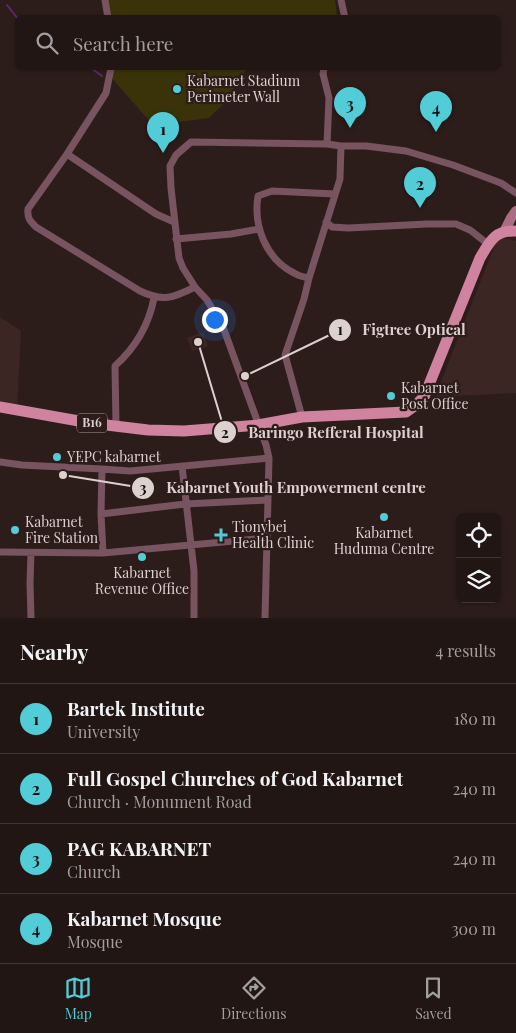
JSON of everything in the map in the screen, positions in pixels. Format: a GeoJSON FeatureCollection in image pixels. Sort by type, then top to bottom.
{"type":"FeatureCollection","features":[{"type":"Feature","properties":{"kind":"main road"},"geometry":{"type":"LineString","coordinates":[[511,230],[511,218],[516,212]]}},
{"type":"Feature","properties":{"kind":"main road","name":"B16"},"geometry":{"type":"LineString","coordinates":[[0,407],[116,426],[148,430],[184,431],[227,429],[302,417],[406,412],[424,397],[480,258],[488,244],[497,234],[511,230]]}},
{"type":"Feature","properties":{"kind":"street"},"geometry":{"type":"LineString","coordinates":[[105,0],[108,15]]}},
{"type":"Feature","properties":{"kind":"street"},"geometry":{"type":"LineString","coordinates":[[341,0],[345,15]]}},
{"type":"Feature","properties":{"kind":"street"},"geometry":{"type":"LineString","coordinates":[[111,70],[106,93],[28,209],[27,214],[30,221],[44,232],[140,292],[154,298],[179,295],[194,287]]}},
{"type":"Feature","properties":{"kind":"street"},"geometry":{"type":"LineString","coordinates":[[324,70],[329,98],[327,144]]}},
{"type":"Feature","properties":{"kind":"street"},"geometry":{"type":"LineString","coordinates":[[265,618],[269,458],[223,327],[207,300],[194,287],[181,263],[174,222],[170,166],[176,155],[191,142],[366,146],[406,151],[453,165],[501,183],[516,193]]}},
{"type":"Feature","properties":{"kind":"street"},"geometry":{"type":"LineString","coordinates":[[302,417],[285,355],[304,299],[340,178],[341,146]]}},
{"type":"Feature","properties":{"kind":"street"},"geometry":{"type":"LineString","coordinates":[[66,154],[156,214],[174,222]]}},
{"type":"Feature","properties":{"kind":"street"},"geometry":{"type":"LineString","coordinates":[[309,278],[294,274],[274,258],[261,238],[258,196],[272,191],[335,194]]}},
{"type":"Feature","properties":{"kind":"street"},"geometry":{"type":"LineString","coordinates":[[326,222],[332,227],[348,228],[456,224],[470,230],[488,244]]}},
{"type":"Feature","properties":{"kind":"street"},"geometry":{"type":"LineString","coordinates":[[176,239],[231,234],[259,229]]}},
{"type":"Feature","properties":{"kind":"street"},"geometry":{"type":"LineString","coordinates":[[116,426],[115,366],[128,354],[136,342],[152,310],[154,298]]}},
{"type":"Feature","properties":{"kind":"street"},"geometry":{"type":"LineString","coordinates":[[0,462],[130,471],[269,458]]}},
{"type":"Feature","properties":{"kind":"street"},"geometry":{"type":"LineString","coordinates":[[182,466],[194,571],[194,618]]}},
{"type":"Feature","properties":{"kind":"street"},"geometry":{"type":"LineString","coordinates":[[102,469],[101,514],[103,553]]}},
{"type":"Feature","properties":{"kind":"street"},"geometry":{"type":"LineString","coordinates":[[101,514],[185,504],[268,500]]}},
{"type":"Feature","properties":{"kind":"street"},"geometry":{"type":"LineString","coordinates":[[0,552],[103,553],[267,538]]}},
{"type":"Feature","properties":{"kind":"street"},"geometry":{"type":"LineString","coordinates":[[30,553],[31,618]]}},
{"type":"Feature","properties":{"kind":"shaded area"},"geometry":{"type":"Polygon","coordinates":[[[103,0],[335,0],[337,15],[104,15],[103,0]]]}},
{"type":"Feature","properties":{"kind":"shaded area","name":"Kabarnet Stadium Perimeter Wall"},"geometry":{"type":"Polygon","coordinates":[[[108,70],[246,70],[224,103],[209,118],[153,125],[109,75],[108,70]]]}},
{"type":"Feature","properties":{"kind":"shaded area"},"geometry":{"type":"Polygon","coordinates":[[[498,237],[516,241],[516,393],[435,397],[498,237]]]}},
{"type":"Feature","properties":{"kind":"shaded area"},"geometry":{"type":"Polygon","coordinates":[[[0,317],[21,331],[17,407],[0,405],[0,317]]]}},
{"type":"Feature","properties":{"kind":"shaded area"},"geometry":{"type":"Polygon","coordinates":[[[203,332],[208,346],[192,351],[187,338],[203,332]]]}},
{"type":"Feature","properties":{"kind":"waterway"},"geometry":{"type":"LineString","coordinates":[[7,5],[15,15]]}},
{"type":"Feature","properties":{"kind":"waterway"},"geometry":{"type":"LineString","coordinates":[[94,70],[102,76]]}},
{"type":"Feature","properties":{"kind":"place","name":"Kabarnet Stadium Perimeter Wall"},"geometry":{"type":"Point","coordinates":[177,89]}},
{"type":"Feature","properties":{"kind":"place","name":"PAG KABARNET"},"geometry":{"type":"Point","coordinates":[350,128]}},
{"type":"Feature","properties":{"kind":"place","name":"Kabarnet Mosque"},"geometry":{"type":"Point","coordinates":[436,132]}},
{"type":"Feature","properties":{"kind":"place","name":"Bartek Institute"},"geometry":{"type":"Point","coordinates":[163,153]}},
{"type":"Feature","properties":{"kind":"place","name":"Full Gospel Churches of God Kabarnet"},"geometry":{"type":"Point","coordinates":[420,208]}},
{"type":"Feature","properties":{"kind":"place","name":"Baringo Refferal Hospital"},"geometry":{"type":"Point","coordinates":[198,342]}},
{"type":"Feature","properties":{"kind":"place","name":"Figtree Optical"},"geometry":{"type":"Point","coordinates":[245,376]}},
{"type":"Feature","properties":{"kind":"place","name":"Kabarnet Post Office"},"geometry":{"type":"Point","coordinates":[391,396]}},
{"type":"Feature","properties":{"kind":"place","name":"YEPC kabarnet"},"geometry":{"type":"Point","coordinates":[57,457]}},
{"type":"Feature","properties":{"kind":"place","name":"Kabarnet Youth Empowerment centre"},"geometry":{"type":"Point","coordinates":[63,475]}},
{"type":"Feature","properties":{"kind":"place","name":"Kabarnet Huduma Centre"},"geometry":{"type":"Point","coordinates":[384,517]}},
{"type":"Feature","properties":{"kind":"place","name":"Kabarnet Fire Station"},"geometry":{"type":"Point","coordinates":[15,530]}},
{"type":"Feature","properties":{"kind":"place","name":"Tionybei Health Clinic"},"geometry":{"type":"Point","coordinates":[221,535]}},
{"type":"Feature","properties":{"kind":"place","name":"Kabarnet Revenue Office"},"geometry":{"type":"Point","coordinates":[142,557]}}]}
